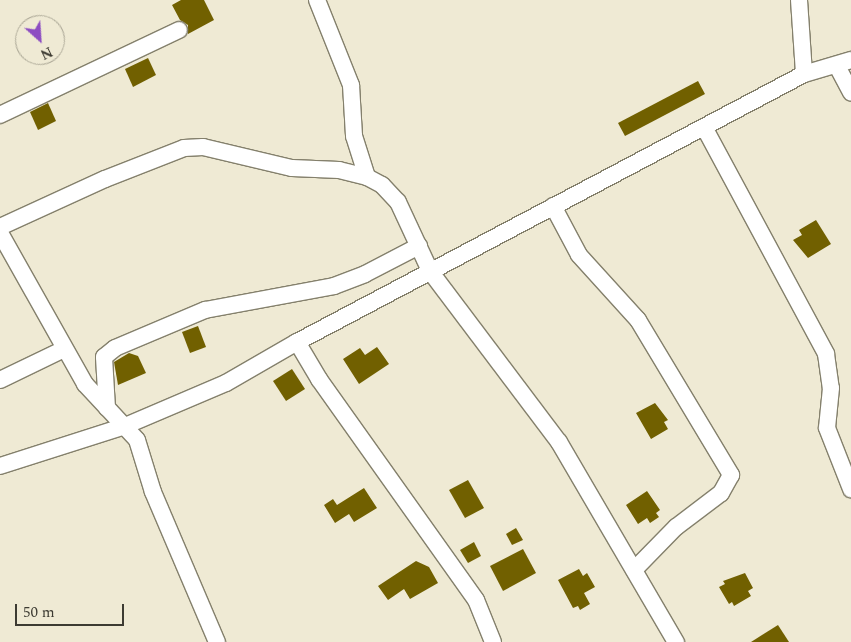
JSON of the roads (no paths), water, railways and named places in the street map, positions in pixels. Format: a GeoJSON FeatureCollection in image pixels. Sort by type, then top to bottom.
{"type":"FeatureCollection","features":[{"type":"Feature","properties":{"kind":"street"},"geometry":{"type":"LineString","coordinates":[[317,0],[351,84],[354,136],[367,177]]}},
{"type":"Feature","properties":{"kind":"street"},"geometry":{"type":"LineString","coordinates":[[799,0],[804,74]]}},
{"type":"Feature","properties":{"kind":"street"},"geometry":{"type":"LineString","coordinates":[[0,115],[179,30]]}},
{"type":"Feature","properties":{"kind":"street"},"geometry":{"type":"LineString","coordinates":[[0,466],[125,426],[226,383],[297,342],[804,74],[844,63],[851,92]]}},
{"type":"Feature","properties":{"kind":"street"},"geometry":{"type":"LineString","coordinates":[[704,127],[826,354],[831,388],[827,428],[851,489]]}},
{"type":"Feature","properties":{"kind":"street"},"geometry":{"type":"LineString","coordinates":[[0,227],[105,179],[184,148],[203,147],[292,168],[339,170],[367,177],[382,185],[398,202],[430,271],[559,442],[676,642]]}},
{"type":"Feature","properties":{"kind":"street"},"geometry":{"type":"LineString","coordinates":[[553,206],[579,255],[638,320],[731,475],[722,493],[676,527],[634,570]]}},
{"type":"Feature","properties":{"kind":"street"},"geometry":{"type":"LineString","coordinates":[[0,233],[85,384],[125,426],[141,449],[153,492],[217,642]]}},
{"type":"Feature","properties":{"kind":"street"},"geometry":{"type":"LineString","coordinates":[[107,408],[104,357],[115,348],[205,310],[334,286],[365,274],[419,246]]}},
{"type":"Feature","properties":{"kind":"street"},"geometry":{"type":"LineString","coordinates":[[297,342],[319,379],[476,600],[493,642]]}},
{"type":"Feature","properties":{"kind":"street"},"geometry":{"type":"LineString","coordinates":[[0,380],[64,348]]}}]}
